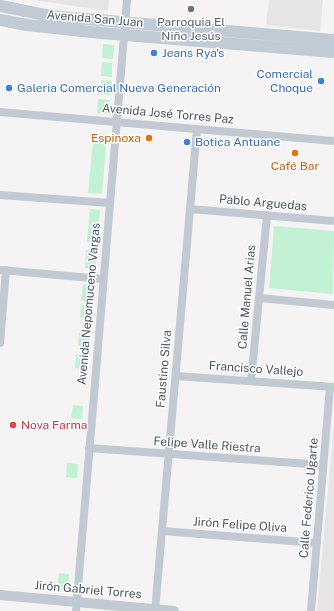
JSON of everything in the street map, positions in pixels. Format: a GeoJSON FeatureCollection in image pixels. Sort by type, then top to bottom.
{"type":"FeatureCollection","features":[{"type":"Feature","properties":{"kind":"main road","name":"Avenida San Juan"},"geometry":{"type":"LineString","coordinates":[[0,6],[50,16],[334,40]]}},
{"type":"Feature","properties":{"kind":"main road","name":"Avenida San Juan"},"geometry":{"type":"LineString","coordinates":[[0,20],[27,25],[124,35],[334,52]]}},
{"type":"Feature","properties":{"kind":"street","name":"Avenida Nepomuceno Vargas"},"geometry":{"type":"LineString","coordinates":[[76,607],[127,0]]}},
{"type":"Feature","properties":{"kind":"street","name":"Avenida José Torres Paz"},"geometry":{"type":"LineString","coordinates":[[0,112],[334,140]]}},
{"type":"Feature","properties":{"kind":"street","name":"Faustino Silva"},"geometry":{"type":"LineString","coordinates":[[155,610],[197,129]]}},
{"type":"Feature","properties":{"kind":"street"},"geometry":{"type":"LineString","coordinates":[[0,194],[110,203]]}},
{"type":"Feature","properties":{"kind":"street","name":"Pablo Arguedas"},"geometry":{"type":"LineString","coordinates":[[190,209],[334,222]]}},
{"type":"Feature","properties":{"kind":"street","name":"Calle Manuel Arias"},"geometry":{"type":"LineString","coordinates":[[251,381],[267,216]]}},
{"type":"Feature","properties":{"kind":"street"},"geometry":{"type":"LineString","coordinates":[[0,343],[3,270],[103,279]]}},
{"type":"Feature","properties":{"kind":"street"},"geometry":{"type":"LineString","coordinates":[[259,298],[334,305]]}},
{"type":"Feature","properties":{"kind":"street","name":"Francisco Vallejo"},"geometry":{"type":"LineString","coordinates":[[176,376],[332,387]]}},
{"type":"Feature","properties":{"kind":"street","name":"Calle Federico Ugarte"},"geometry":{"type":"LineString","coordinates":[[311,611],[323,465],[332,387]]}},
{"type":"Feature","properties":{"kind":"street","name":"Felipe Valle Riestra"},"geometry":{"type":"LineString","coordinates":[[89,448],[323,465]]}},
{"type":"Feature","properties":{"kind":"street","name":"Jirón Felipe Oliva"},"geometry":{"type":"LineString","coordinates":[[162,531],[317,543]]}},
{"type":"Feature","properties":{"kind":"street","name":"Jirón Gabriel Torres"},"geometry":{"type":"LineString","coordinates":[[0,595],[76,607],[174,611]]}},
{"type":"Feature","properties":{"kind":"shaded area"},"geometry":{"type":"Polygon","coordinates":[[[34,0],[109,0],[108,11],[34,0]]]}},
{"type":"Feature","properties":{"kind":"shaded area"},"geometry":{"type":"Polygon","coordinates":[[[269,0],[323,0],[320,31],[266,25],[269,0]]]}},
{"type":"Feature","properties":{"kind":"shaded area"},"geometry":{"type":"Polygon","coordinates":[[[334,424],[334,611],[317,611],[334,424]]]}},
{"type":"Feature","properties":{"kind":"green space"},"geometry":{"type":"Polygon","coordinates":[[[103,44],[114,45],[113,59],[102,58],[103,44]]]}},
{"type":"Feature","properties":{"kind":"green space"},"geometry":{"type":"Polygon","coordinates":[[[102,62],[112,63],[112,77],[101,76],[102,62]]]}},
{"type":"Feature","properties":{"kind":"green space"},"geometry":{"type":"Polygon","coordinates":[[[101,80],[112,81],[111,95],[100,94],[101,80]]]}},
{"type":"Feature","properties":{"kind":"green space"},"geometry":{"type":"Polygon","coordinates":[[[98,99],[109,100],[108,114],[97,113],[98,99]]]}},
{"type":"Feature","properties":{"kind":"green space"},"geometry":{"type":"Polygon","coordinates":[[[94,133],[107,134],[102,194],[88,193],[94,133]]]}},
{"type":"Feature","properties":{"kind":"green space"},"geometry":{"type":"Polygon","coordinates":[[[90,209],[100,210],[97,243],[87,242],[90,209]]]}},
{"type":"Feature","properties":{"kind":"green space"},"geometry":{"type":"Polygon","coordinates":[[[274,226],[334,231],[333,294],[269,288],[274,226]]]}},
{"type":"Feature","properties":{"kind":"green space"},"geometry":{"type":"Polygon","coordinates":[[[86,250],[97,251],[95,269],[85,268],[86,250]]]}},
{"type":"Feature","properties":{"kind":"green space"},"geometry":{"type":"Polygon","coordinates":[[[83,284],[94,285],[92,302],[81,301],[83,284]]]}},
{"type":"Feature","properties":{"kind":"green space"},"geometry":{"type":"Polygon","coordinates":[[[81,305],[92,306],[90,319],[80,318],[81,305]]]}},
{"type":"Feature","properties":{"kind":"green space"},"geometry":{"type":"Polygon","coordinates":[[[79,333],[90,334],[88,347],[78,346],[79,333]]]}},
{"type":"Feature","properties":{"kind":"green space"},"geometry":{"type":"Polygon","coordinates":[[[76,355],[87,356],[85,369],[75,368],[76,355]]]}},
{"type":"Feature","properties":{"kind":"green space"},"geometry":{"type":"Polygon","coordinates":[[[73,405],[83,406],[82,419],[71,418],[73,405]]]}},
{"type":"Feature","properties":{"kind":"green space"},"geometry":{"type":"Polygon","coordinates":[[[67,463],[78,464],[77,478],[66,477],[67,463]]]}},
{"type":"Feature","properties":{"kind":"green space"},"geometry":{"type":"Polygon","coordinates":[[[59,573],[69,574],[68,592],[57,591],[59,573]]]}},
{"type":"Feature","properties":{"kind":"place","name":"Parroquia El Niño Jesús"},"geometry":{"type":"Point","coordinates":[191,9]}},
{"type":"Feature","properties":{"kind":"place","name":"Jeans Rya's"},"geometry":{"type":"Point","coordinates":[154,53]}},
{"type":"Feature","properties":{"kind":"place","name":"Comercial Choque"},"geometry":{"type":"Point","coordinates":[321,81]}},
{"type":"Feature","properties":{"kind":"place","name":"Galeria Comercial Nueva Generación"},"geometry":{"type":"Point","coordinates":[9,88]}},
{"type":"Feature","properties":{"kind":"place","name":"Espinoxa"},"geometry":{"type":"Point","coordinates":[149,138]}},
{"type":"Feature","properties":{"kind":"place","name":"Botica Antuane"},"geometry":{"type":"Point","coordinates":[187,142]}},
{"type":"Feature","properties":{"kind":"place","name":"Café Bar"},"geometry":{"type":"Point","coordinates":[295,153]}},
{"type":"Feature","properties":{"kind":"place","name":"Nova Farma"},"geometry":{"type":"Point","coordinates":[13,425]}}]}
